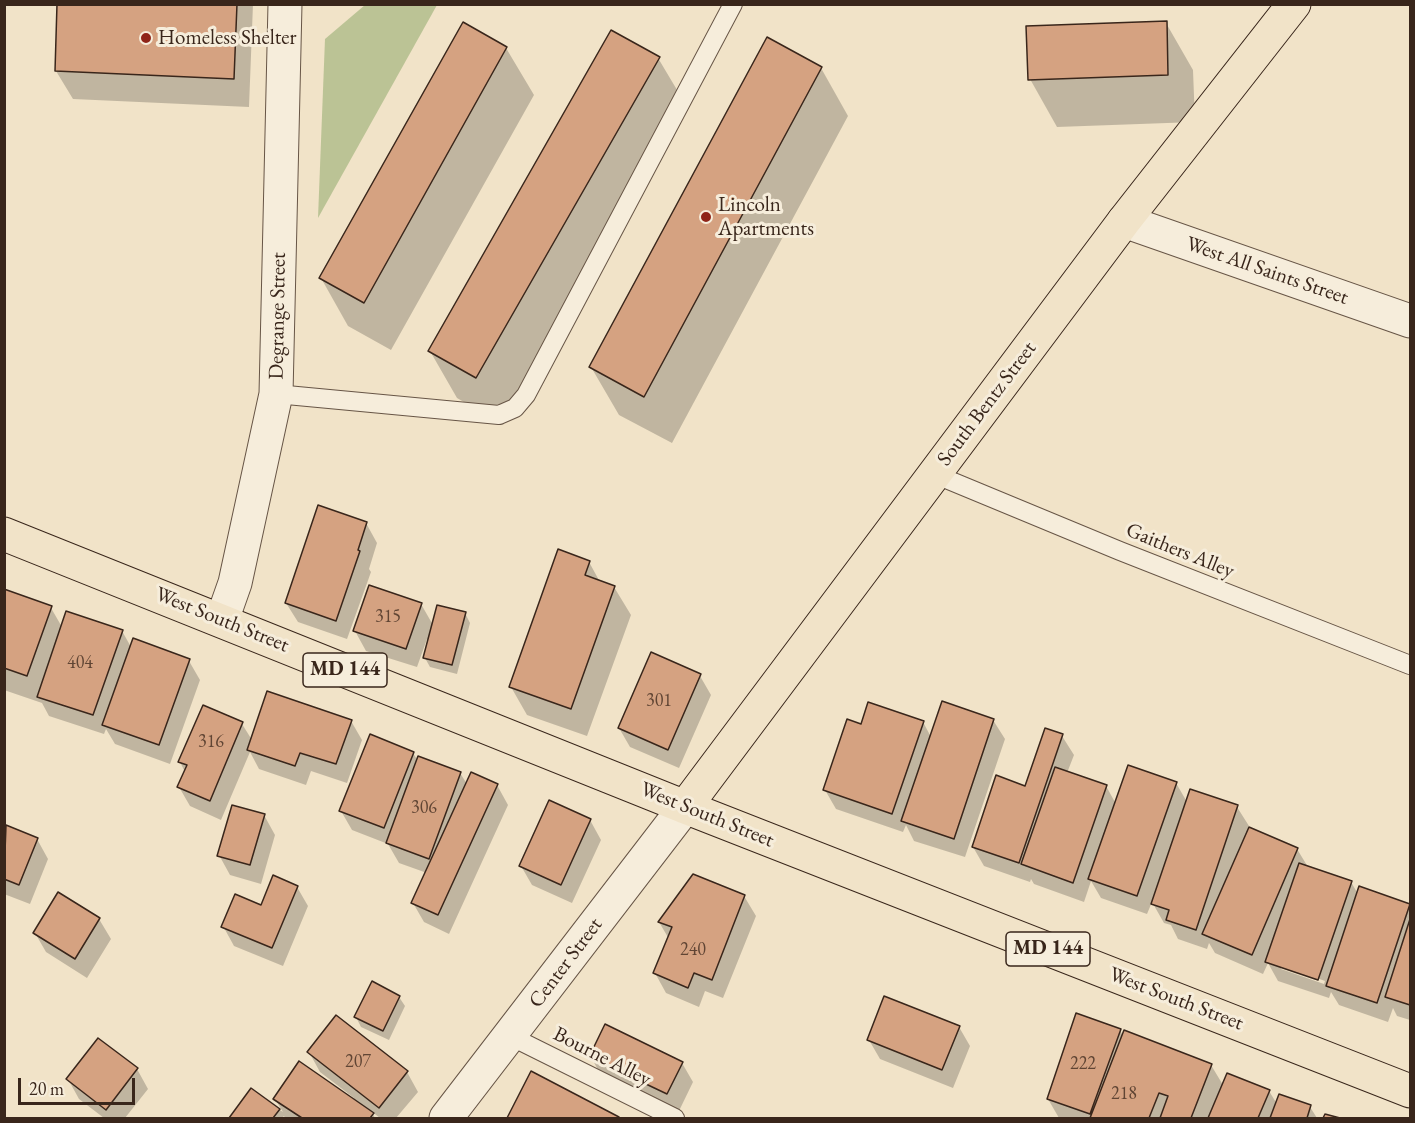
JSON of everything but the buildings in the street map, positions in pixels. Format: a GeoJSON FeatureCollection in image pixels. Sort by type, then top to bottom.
{"type":"FeatureCollection","features":[{"type":"Feature","properties":{"kind":"main road","name":"South Bentz Street"},"geometry":{"type":"LineString","coordinates":[[685,807],[1124,221],[1294,4]]}},
{"type":"Feature","properties":{"kind":"main road","name":"West South Street"},"geometry":{"type":"LineString","coordinates":[[4,534],[685,807],[1410,1091]]}},
{"type":"Feature","properties":{"kind":"street","name":"Degrange Street"},"geometry":{"type":"LineString","coordinates":[[222,620],[235,584],[276,394],[285,4]]}},
{"type":"Feature","properties":{"kind":"street","name":"West All Saints Street"},"geometry":{"type":"LineString","coordinates":[[1124,221],[1410,321]]}},
{"type":"Feature","properties":{"kind":"street","name":"Center Street"},"geometry":{"type":"LineString","coordinates":[[446,1119],[685,807]]}},
{"type":"Feature","properties":{"kind":"lane"},"geometry":{"type":"LineString","coordinates":[[276,394],[499,415],[515,408],[526,395],[733,4]]}},
{"type":"Feature","properties":{"kind":"lane","name":"Gaithers Alley"},"geometry":{"type":"LineString","coordinates":[[934,474],[1141,560],[1410,665]]}},
{"type":"Feature","properties":{"kind":"lane","name":"Bourne Alley"},"geometry":{"type":"LineString","coordinates":[[510,1036],[675,1119]]}},
{"type":"Feature","properties":{"kind":"green space"},"geometry":{"type":"Polygon","coordinates":[[[365,5],[437,5],[318,218],[325,39],[365,5]]]}},
{"type":"Feature","properties":{"kind":"place","name":"Homeless Shelter"},"geometry":{"type":"Point","coordinates":[146,38]}},
{"type":"Feature","properties":{"kind":"place","name":"Lincoln Apartments"},"geometry":{"type":"Point","coordinates":[706,217]}}]}
